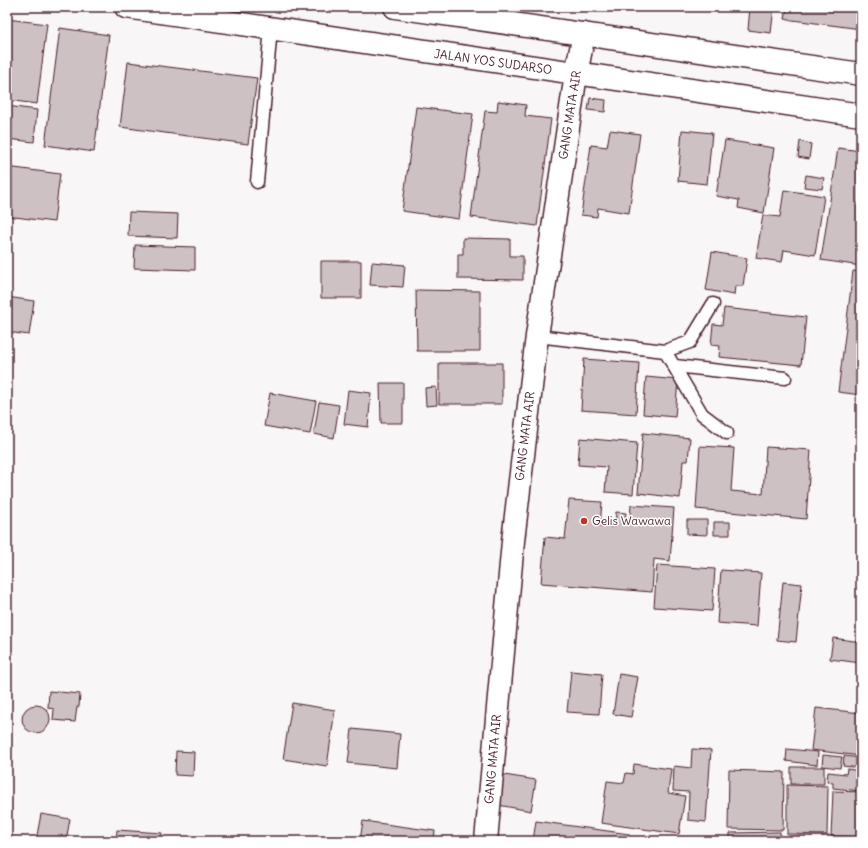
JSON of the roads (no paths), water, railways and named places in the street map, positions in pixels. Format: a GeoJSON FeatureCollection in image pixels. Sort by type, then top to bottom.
{"type":"FeatureCollection","features":[{"type":"Feature","properties":{"kind":"main road","name":"JALAN YOS SUDARSO"},"geometry":{"type":"LineString","coordinates":[[126,7],[861,115]]}},
{"type":"Feature","properties":{"kind":"main road"},"geometry":{"type":"LineString","coordinates":[[395,7],[861,74]]}},
{"type":"Feature","properties":{"kind":"main road","name":"GANG MATA AIR"},"geometry":{"type":"LineString","coordinates":[[486,841],[512,541],[536,336],[576,74],[584,34]]}},
{"type":"Feature","properties":{"kind":"lane"},"geometry":{"type":"LineString","coordinates":[[258,182],[271,28]]}},
{"type":"Feature","properties":{"kind":"lane"},"geometry":{"type":"LineString","coordinates":[[536,336],[665,351],[690,342],[713,304]]}},
{"type":"Feature","properties":{"kind":"lane"},"geometry":{"type":"LineString","coordinates":[[665,351],[702,414],[727,433]]}},
{"type":"Feature","properties":{"kind":"lane"},"geometry":{"type":"LineString","coordinates":[[674,366],[785,378]]}},
{"type":"Feature","properties":{"kind":"place","name":"Gelis Wawawa"},"geometry":{"type":"Point","coordinates":[584,521]}}]}
